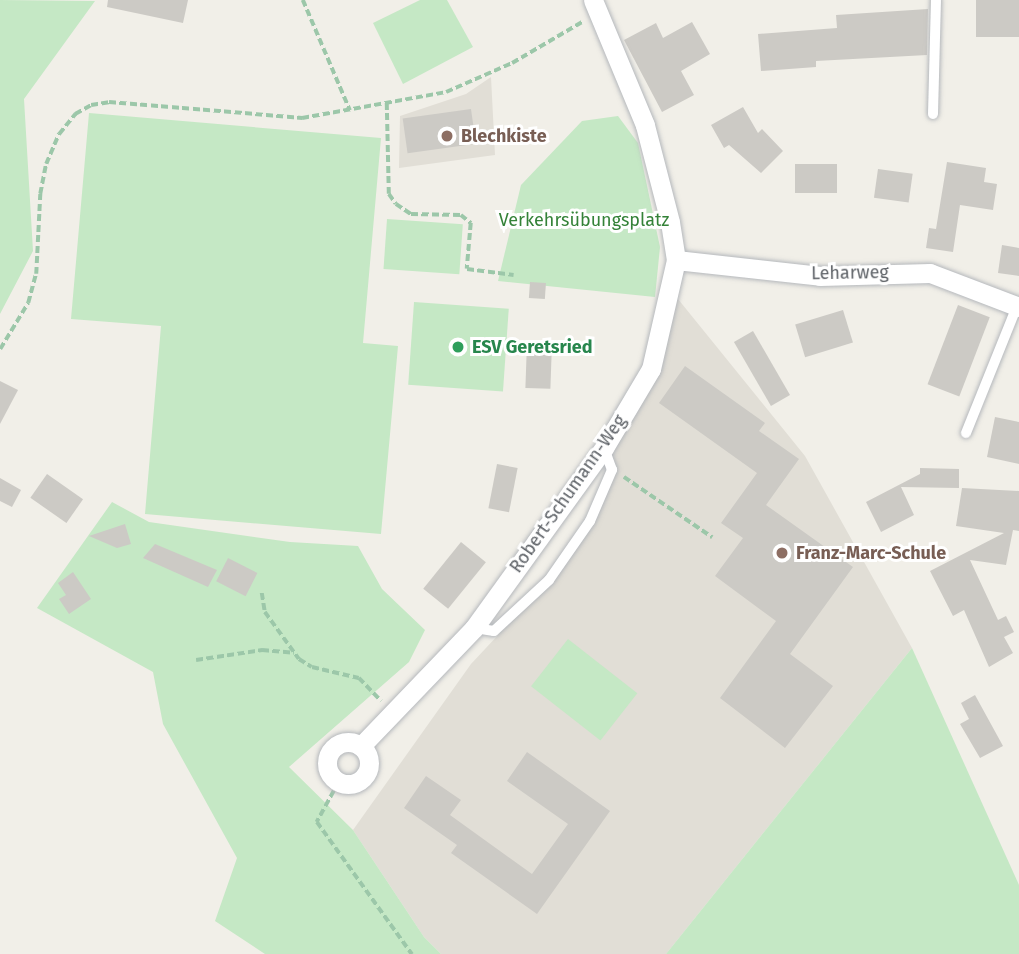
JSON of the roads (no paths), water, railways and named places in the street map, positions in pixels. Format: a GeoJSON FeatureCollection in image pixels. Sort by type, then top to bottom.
{"type":"FeatureCollection","features":[{"type":"Feature","properties":{"kind":"street","name":"Robert-Schumann-Weg"},"geometry":{"type":"LineString","coordinates":[[361,746],[474,628],[604,448],[651,369],[676,260],[645,125],[595,6]]}},
{"type":"Feature","properties":{"kind":"street","name":"Leharweg"},"geometry":{"type":"LineString","coordinates":[[676,260],[820,276],[930,273],[1018,307]]}},
{"type":"Feature","properties":{"kind":"street"},"geometry":{"type":"LineString","coordinates":[[340,743],[361,746],[369,762],[367,773],[356,783],[339,782],[329,771],[328,756],[340,743]]}},
{"type":"Feature","properties":{"kind":"lane"},"geometry":{"type":"LineString","coordinates":[[933,114],[936,0]]}},
{"type":"Feature","properties":{"kind":"lane"},"geometry":{"type":"LineString","coordinates":[[966,433],[1018,307]]}},
{"type":"Feature","properties":{"kind":"lane"},"geometry":{"type":"LineString","coordinates":[[474,628],[494,631],[550,580],[590,521],[612,470],[604,448]]}},
{"type":"Feature","properties":{"kind":"place","name":"Blechkiste"},"geometry":{"type":"Point","coordinates":[447,136]}},
{"type":"Feature","properties":{"kind":"place","name":"ESV Geretsried"},"geometry":{"type":"Point","coordinates":[458,347]}},
{"type":"Feature","properties":{"kind":"place","name":"Franz-Marc-Schule"},"geometry":{"type":"Point","coordinates":[782,553]}},
{"type":"Feature","properties":{"kind":"park label","name":"Verkehrsübungsplatz"},"geometry":{"type":"Point","coordinates":[584,220]}}]}
